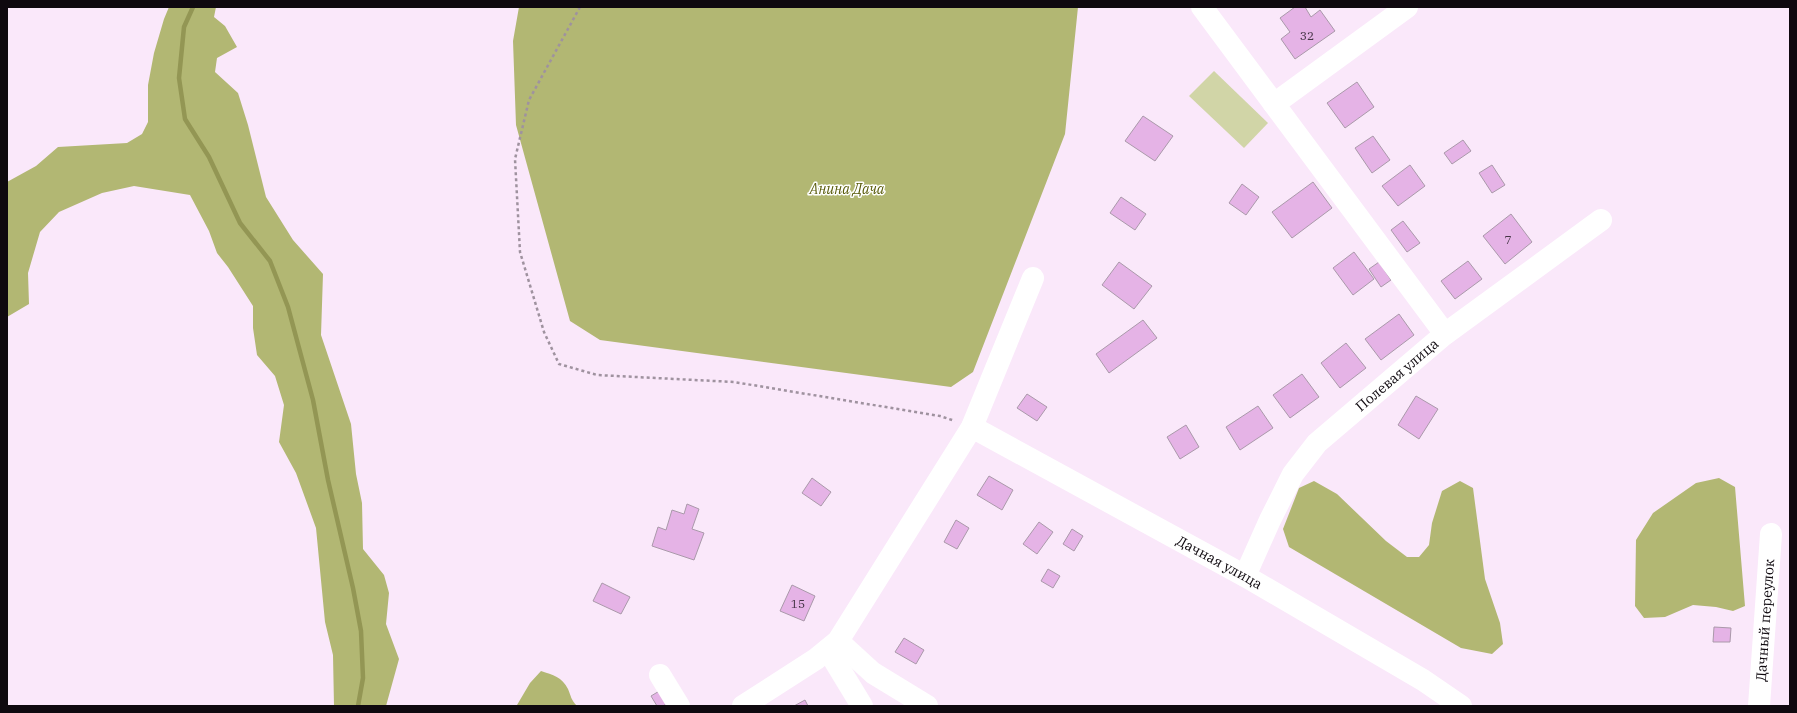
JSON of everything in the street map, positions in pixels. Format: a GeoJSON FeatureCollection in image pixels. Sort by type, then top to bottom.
{"type":"FeatureCollection","features":[{"type":"Feature","properties":{"kind":"street"},"geometry":{"type":"LineString","coordinates":[[1202,7],[1445,334]]}},
{"type":"Feature","properties":{"kind":"street"},"geometry":{"type":"LineString","coordinates":[[1274,104],[1407,7]]}},
{"type":"Feature","properties":{"kind":"street","name":"Полевая улица"},"geometry":{"type":"LineString","coordinates":[[1245,576],[1270,520],[1293,474],[1317,443],[1445,334],[1600,220]]}},
{"type":"Feature","properties":{"kind":"street"},"geometry":{"type":"LineString","coordinates":[[743,706],[833,646],[972,428],[1033,278]]}},
{"type":"Feature","properties":{"kind":"street","name":"Дачная улица"},"geometry":{"type":"LineString","coordinates":[[972,428],[1245,576],[1423,680],[1461,706]]}},
{"type":"Feature","properties":{"kind":"street","name":"Дачный переулок"},"geometry":{"type":"LineString","coordinates":[[1759,706],[1771,534]]}},
{"type":"Feature","properties":{"kind":"street"},"geometry":{"type":"LineString","coordinates":[[833,646],[862,706]]}},
{"type":"Feature","properties":{"kind":"street"},"geometry":{"type":"LineString","coordinates":[[833,646],[873,673],[927,706]]}},
{"type":"Feature","properties":{"kind":"street"},"geometry":{"type":"LineString","coordinates":[[660,675],[679,706]]}},
{"type":"Feature","properties":{"kind":"path"},"geometry":{"type":"LineString","coordinates":[[580,7],[529,100],[515,159],[520,252],[544,332],[559,364],[597,375],[734,382],[940,416],[972,428]]}},
{"type":"Feature","properties":{"kind":"green space"},"geometry":{"type":"Polygon","coordinates":[[[169,7],[216,7],[214,17],[225,26],[237,47],[217,58],[215,72],[238,93],[248,125],[266,197],[293,240],[323,274],[321,335],[351,424],[356,474],[362,503],[363,549],[384,575],[389,593],[386,624],[399,659],[386,706],[334,706],[333,655],[325,622],[316,528],[296,473],[279,442],[284,405],[275,376],[257,355],[253,328],[253,306],[228,267],[217,253],[209,231],[190,195],[134,186],[102,193],[59,212],[40,232],[28,273],[29,304],[7,317],[7,182],[36,166],[58,147],[127,143],[142,134],[148,122],[148,85],[154,53],[169,7]]]}},
{"type":"Feature","properties":{"kind":"green space","name":"Анина Дача"},"geometry":{"type":"Polygon","coordinates":[[[519,7],[1078,7],[1065,134],[973,372],[951,387],[600,340],[570,321],[516,125],[513,41],[519,7]]]}},
{"type":"Feature","properties":{"kind":"green space"},"geometry":{"type":"Polygon","coordinates":[[[1214,71],[1268,123],[1244,148],[1189,96],[1214,71]]]}},
{"type":"Feature","properties":{"kind":"green space"},"geometry":{"type":"Polygon","coordinates":[[[1719,478],[1735,487],[1745,606],[1733,611],[1716,607],[1693,605],[1665,617],[1644,618],[1635,606],[1636,540],[1653,513],[1696,483],[1719,478]]]}},
{"type":"Feature","properties":{"kind":"green space"},"geometry":{"type":"Polygon","coordinates":[[[1314,481],[1337,494],[1386,541],[1407,557],[1419,557],[1429,545],[1432,523],[1442,491],[1460,481],[1473,488],[1485,579],[1500,623],[1503,644],[1492,654],[1461,648],[1289,547],[1283,529],[1299,488],[1314,481]]]}},
{"type":"Feature","properties":{"kind":"green space"},"geometry":{"type":"Polygon","coordinates":[[[541,671],[557,677],[563,682],[568,689],[572,700],[577,706],[516,706],[530,683],[541,671]]]}},
{"type":"Feature","properties":{"kind":"building"},"geometry":{"type":"Polygon","coordinates":[[[1295,7],[1305,7],[1311,17],[1320,10],[1335,31],[1295,59],[1281,39],[1290,32],[1280,18],[1295,7]]]}},
{"type":"Feature","properties":{"kind":"building"},"geometry":{"type":"Polygon","coordinates":[[[1357,82],[1374,107],[1345,128],[1327,103],[1357,82]]]}},
{"type":"Feature","properties":{"kind":"building"},"geometry":{"type":"Polygon","coordinates":[[[1143,116],[1173,136],[1155,161],[1125,141],[1143,116]]]}},
{"type":"Feature","properties":{"kind":"building"},"geometry":{"type":"Polygon","coordinates":[[[1373,136],[1390,160],[1372,173],[1355,148],[1373,136]]]}},
{"type":"Feature","properties":{"kind":"building"},"geometry":{"type":"Polygon","coordinates":[[[1463,140],[1471,151],[1452,164],[1444,153],[1463,140]]]}},
{"type":"Feature","properties":{"kind":"building"},"geometry":{"type":"Polygon","coordinates":[[[1410,165],[1425,186],[1398,206],[1382,186],[1410,165]]]}},
{"type":"Feature","properties":{"kind":"building"},"geometry":{"type":"Polygon","coordinates":[[[1492,165],[1505,185],[1492,193],[1479,173],[1492,165]]]}},
{"type":"Feature","properties":{"kind":"building"},"geometry":{"type":"Polygon","coordinates":[[[1313,182],[1332,208],[1292,238],[1272,212],[1313,182]]]}},
{"type":"Feature","properties":{"kind":"building"},"geometry":{"type":"Polygon","coordinates":[[[1242,184],[1259,197],[1246,215],[1229,203],[1242,184]]]}},
{"type":"Feature","properties":{"kind":"building"},"geometry":{"type":"Polygon","coordinates":[[[1121,197],[1146,214],[1135,230],[1110,213],[1121,197]]]}},
{"type":"Feature","properties":{"kind":"building"},"geometry":{"type":"Polygon","coordinates":[[[1511,214],[1532,242],[1505,264],[1483,236],[1511,214]]]}},
{"type":"Feature","properties":{"kind":"building"},"geometry":{"type":"Polygon","coordinates":[[[1403,221],[1420,243],[1407,252],[1391,230],[1403,221]]]}},
{"type":"Feature","properties":{"kind":"building"},"geometry":{"type":"Polygon","coordinates":[[[1354,252],[1374,279],[1353,295],[1333,268],[1354,252]]]}},
{"type":"Feature","properties":{"kind":"building"},"geometry":{"type":"Polygon","coordinates":[[[1468,261],[1482,279],[1455,299],[1441,281],[1468,261]]]}},
{"type":"Feature","properties":{"kind":"building"},"geometry":{"type":"Polygon","coordinates":[[[1119,262],[1152,286],[1134,309],[1102,285],[1119,262]]]}},
{"type":"Feature","properties":{"kind":"building"},"geometry":{"type":"Polygon","coordinates":[[[1379,262],[1391,280],[1381,287],[1369,269],[1379,262]]]}},
{"type":"Feature","properties":{"kind":"building"},"geometry":{"type":"Polygon","coordinates":[[[1399,314],[1414,335],[1381,360],[1365,339],[1399,314]]]}},
{"type":"Feature","properties":{"kind":"building"},"geometry":{"type":"Polygon","coordinates":[[[1143,320],[1157,338],[1109,373],[1096,354],[1143,320]]]}},
{"type":"Feature","properties":{"kind":"building"},"geometry":{"type":"Polygon","coordinates":[[[1346,343],[1366,368],[1340,388],[1321,363],[1346,343]]]}},
{"type":"Feature","properties":{"kind":"building"},"geometry":{"type":"Polygon","coordinates":[[[1302,374],[1319,397],[1290,418],[1273,395],[1302,374]]]}},
{"type":"Feature","properties":{"kind":"building"},"geometry":{"type":"Polygon","coordinates":[[[1027,394],[1047,407],[1037,421],[1017,408],[1027,394]]]}},
{"type":"Feature","properties":{"kind":"building"},"geometry":{"type":"Polygon","coordinates":[[[1416,396],[1438,409],[1419,439],[1398,425],[1416,396]]]}},
{"type":"Feature","properties":{"kind":"building"},"geometry":{"type":"Polygon","coordinates":[[[1258,406],[1273,428],[1240,450],[1226,427],[1258,406]]]}},
{"type":"Feature","properties":{"kind":"building"},"geometry":{"type":"Polygon","coordinates":[[[1186,425],[1199,447],[1180,459],[1167,437],[1186,425]]]}},
{"type":"Feature","properties":{"kind":"building"},"geometry":{"type":"Polygon","coordinates":[[[989,476],[1013,490],[1002,510],[977,495],[989,476]]]}},
{"type":"Feature","properties":{"kind":"building"},"geometry":{"type":"Polygon","coordinates":[[[812,478],[831,492],[821,506],[802,493],[812,478]]]}},
{"type":"Feature","properties":{"kind":"building"},"geometry":{"type":"Polygon","coordinates":[[[687,504],[699,509],[692,529],[704,533],[694,560],[652,546],[658,527],[666,530],[672,510],[684,514],[687,504]]]}},
{"type":"Feature","properties":{"kind":"building"},"geometry":{"type":"Polygon","coordinates":[[[956,520],[969,528],[957,549],[944,542],[956,520]]]}},
{"type":"Feature","properties":{"kind":"building"},"geometry":{"type":"Polygon","coordinates":[[[1039,522],[1053,532],[1037,554],[1023,544],[1039,522]]]}},
{"type":"Feature","properties":{"kind":"building"},"geometry":{"type":"Polygon","coordinates":[[[1072,529],[1083,536],[1074,551],[1063,544],[1072,529]]]}},
{"type":"Feature","properties":{"kind":"building"},"geometry":{"type":"Polygon","coordinates":[[[1048,569],[1060,576],[1053,588],[1041,581],[1048,569]]]}},
{"type":"Feature","properties":{"kind":"building"},"geometry":{"type":"Polygon","coordinates":[[[602,583],[630,597],[621,614],[593,601],[602,583]]]}},
{"type":"Feature","properties":{"kind":"building"},"geometry":{"type":"Polygon","coordinates":[[[792,585],[815,596],[804,621],[780,611],[792,585]]]}},
{"type":"Feature","properties":{"kind":"building"},"geometry":{"type":"Polygon","coordinates":[[[1714,627],[1731,628],[1730,642],[1713,642],[1714,627]]]}},
{"type":"Feature","properties":{"kind":"building"},"geometry":{"type":"Polygon","coordinates":[[[904,638],[924,650],[916,664],[895,652],[904,638]]]}},
{"type":"Feature","properties":{"kind":"building"},"geometry":{"type":"Polygon","coordinates":[[[661,690],[668,703],[663,706],[657,706],[651,696],[661,690]]]}},
{"type":"Feature","properties":{"kind":"building"},"geometry":{"type":"Polygon","coordinates":[[[805,700],[808,706],[794,706],[805,700]]]}},
{"type":"Feature","properties":{"kind":"waterway"},"geometry":{"type":"LineString","coordinates":[[193,7],[184,27],[179,78],[185,119],[209,157],[240,223],[270,261],[288,307],[313,400],[328,480],[353,588],[361,631],[363,678],[358,706]]}}]}
